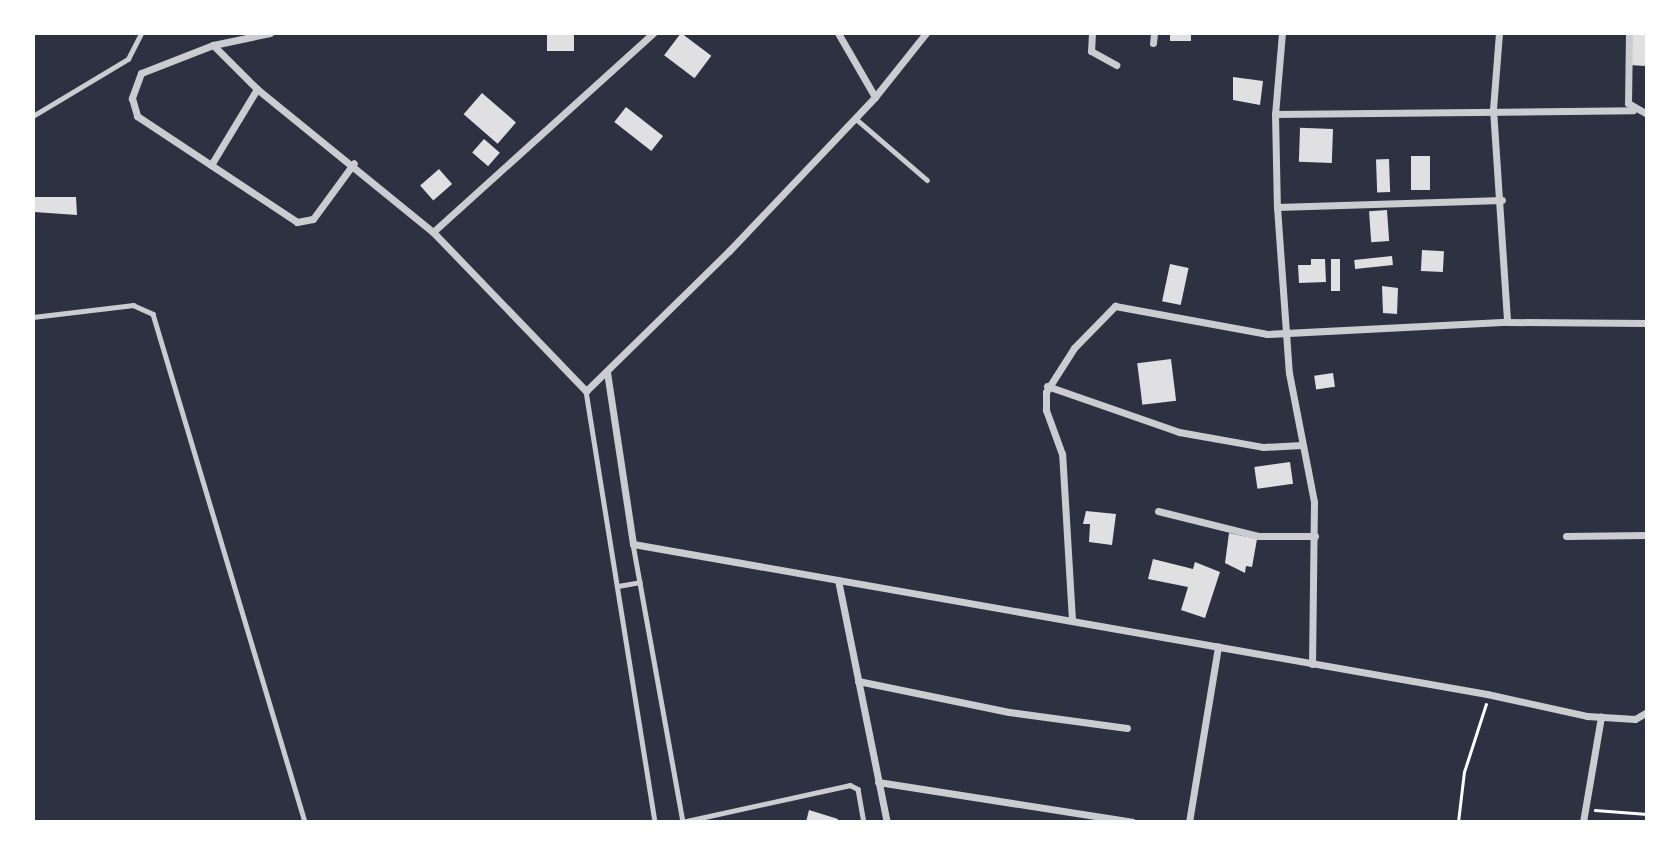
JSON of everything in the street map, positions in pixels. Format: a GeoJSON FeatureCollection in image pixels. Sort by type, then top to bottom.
{"type":"FeatureCollection","features":[{"type":"Feature","properties":{"kind":"street"},"geometry":{"type":"LineString","coordinates":[[270,33],[213,44],[146,69],[137,78],[132,105],[142,121],[298,222],[313,219],[354,163]]}},
{"type":"Feature","properties":{"kind":"street"},"geometry":{"type":"LineString","coordinates":[[433,232],[653,33]]}},
{"type":"Feature","properties":{"kind":"street"},"geometry":{"type":"LineString","coordinates":[[838,33],[875,97]]}},
{"type":"Feature","properties":{"kind":"street"},"geometry":{"type":"LineString","coordinates":[[213,44],[257,89],[354,163],[433,232],[586,391],[729,251],[875,97],[926,33]]}},
{"type":"Feature","properties":{"kind":"street"},"geometry":{"type":"LineString","coordinates":[[1092,33],[1091,51],[1116,65]]}},
{"type":"Feature","properties":{"kind":"street"},"geometry":{"type":"LineString","coordinates":[[1153,43],[1154,33]]}},
{"type":"Feature","properties":{"kind":"street"},"geometry":{"type":"LineString","coordinates":[[1282,33],[1275,114],[1277,207],[1285,334],[1302,445],[1314,502],[1312,664]]}},
{"type":"Feature","properties":{"kind":"street"},"geometry":{"type":"LineString","coordinates":[[1499,33],[1493,109],[1502,200],[1507,322]]}},
{"type":"Feature","properties":{"kind":"street"},"geometry":{"type":"LineString","coordinates":[[1629,33],[1628,98],[1633,110]]}},
{"type":"Feature","properties":{"kind":"street"},"geometry":{"type":"LineString","coordinates":[[211,165],[257,89]]}},
{"type":"Feature","properties":{"kind":"street"},"geometry":{"type":"LineString","coordinates":[[1275,114],[1493,109],[1633,110],[1647,114]]}},
{"type":"Feature","properties":{"kind":"street"},"geometry":{"type":"LineString","coordinates":[[1277,207],[1502,200]]}},
{"type":"Feature","properties":{"kind":"street"},"geometry":{"type":"LineString","coordinates":[[1072,620],[1062,454],[1046,410],[1047,386],[1103,314],[1118,305],[1225,329],[1285,334],[1507,322],[1647,323]]}},
{"type":"Feature","properties":{"kind":"street"},"geometry":{"type":"LineString","coordinates":[[607,372],[633,544],[1487,694],[1601,717],[1635,719],[1644,714]]}},
{"type":"Feature","properties":{"kind":"street"},"geometry":{"type":"LineString","coordinates":[[1047,386],[1180,432],[1264,447],[1302,445]]}},
{"type":"Feature","properties":{"kind":"street"},"geometry":{"type":"LineString","coordinates":[[1158,511],[1258,536],[1315,536]]}},
{"type":"Feature","properties":{"kind":"street"},"geometry":{"type":"LineString","coordinates":[[1566,536],[1647,535]]}},
{"type":"Feature","properties":{"kind":"street"},"geometry":{"type":"LineString","coordinates":[[838,580],[887,822]]}},
{"type":"Feature","properties":{"kind":"street"},"geometry":{"type":"LineString","coordinates":[[1189,822],[1217,646]]}},
{"type":"Feature","properties":{"kind":"street"},"geometry":{"type":"LineString","coordinates":[[858,681],[1009,712],[1126,728]]}},
{"type":"Feature","properties":{"kind":"street"},"geometry":{"type":"LineString","coordinates":[[1583,822],[1601,717]]}},
{"type":"Feature","properties":{"kind":"street"},"geometry":{"type":"LineString","coordinates":[[878,782],[1132,822]]}},
{"type":"Feature","properties":{"kind":"lane"},"geometry":{"type":"LineString","coordinates":[[33,116],[128,59],[141,33]]}},
{"type":"Feature","properties":{"kind":"lane"},"geometry":{"type":"LineString","coordinates":[[854,118],[927,180]]}},
{"type":"Feature","properties":{"kind":"lane"},"geometry":{"type":"LineString","coordinates":[[33,317],[133,305],[153,314],[304,822]]}},
{"type":"Feature","properties":{"kind":"lane"},"geometry":{"type":"LineString","coordinates":[[586,391],[655,822]]}},
{"type":"Feature","properties":{"kind":"lane"},"geometry":{"type":"LineString","coordinates":[[633,544],[682,822],[850,785],[858,789],[864,822]]}},
{"type":"Feature","properties":{"kind":"lane"},"geometry":{"type":"LineString","coordinates":[[618,586],[640,582]]}},
{"type":"Feature","properties":{"kind":"path"},"geometry":{"type":"LineString","coordinates":[[1458,822],[1464,772],[1487,694]]}},
{"type":"Feature","properties":{"kind":"path"},"geometry":{"type":"LineString","coordinates":[[1585,810],[1620,808],[1647,814]]}},
{"type":"Feature","properties":{"kind":"building"},"geometry":{"type":"Polygon","coordinates":[[[547,33],[574,33],[574,51],[547,51],[547,33]]]}},
{"type":"Feature","properties":{"kind":"building"},"geometry":{"type":"Polygon","coordinates":[[[681,33],[711,56],[694,78],[664,55],[681,33]]]}},
{"type":"Feature","properties":{"kind":"building"},"geometry":{"type":"Polygon","coordinates":[[[1170,33],[1191,33],[1191,41],[1170,41],[1170,33]]]}},
{"type":"Feature","properties":{"kind":"building"},"geometry":{"type":"Polygon","coordinates":[[[1632,34],[1647,35],[1645,66],[1630,65],[1632,34]]]}},
{"type":"Feature","properties":{"kind":"building"},"geometry":{"type":"Polygon","coordinates":[[[1233,77],[1263,81],[1260,105],[1233,100],[1233,77]]]}},
{"type":"Feature","properties":{"kind":"building"},"geometry":{"type":"Polygon","coordinates":[[[482,93],[516,123],[498,144],[464,114],[482,93]]]}},
{"type":"Feature","properties":{"kind":"building"},"geometry":{"type":"Polygon","coordinates":[[[626,107],[663,136],[651,151],[614,122],[626,107]]]}},
{"type":"Feature","properties":{"kind":"building"},"geometry":{"type":"Polygon","coordinates":[[[1300,128],[1333,129],[1332,163],[1299,162],[1300,128]]]}},
{"type":"Feature","properties":{"kind":"building"},"geometry":{"type":"Polygon","coordinates":[[[484,139],[500,153],[488,166],[472,153],[484,139]]]}},
{"type":"Feature","properties":{"kind":"building"},"geometry":{"type":"Polygon","coordinates":[[[1411,156],[1430,156],[1430,190],[1411,190],[1411,156]]]}},
{"type":"Feature","properties":{"kind":"building"},"geometry":{"type":"Polygon","coordinates":[[[1376,159],[1389,159],[1390,192],[1377,192],[1376,159]]]}},
{"type":"Feature","properties":{"kind":"building"},"geometry":{"type":"Polygon","coordinates":[[[439,169],[452,184],[433,200],[420,185],[439,169]]]}},
{"type":"Feature","properties":{"kind":"building"},"geometry":{"type":"Polygon","coordinates":[[[34,197],[76,197],[77,215],[34,212],[34,197]]]}},
{"type":"Feature","properties":{"kind":"building"},"geometry":{"type":"Polygon","coordinates":[[[1387,210],[1389,241],[1371,242],[1369,211],[1387,210]]]}},
{"type":"Feature","properties":{"kind":"building"},"geometry":{"type":"Polygon","coordinates":[[[1422,250],[1444,251],[1443,272],[1421,271],[1422,250]]]}},
{"type":"Feature","properties":{"kind":"building"},"geometry":{"type":"Polygon","coordinates":[[[1392,256],[1393,265],[1355,269],[1354,260],[1392,256]]]}},
{"type":"Feature","properties":{"kind":"building"},"geometry":{"type":"Polygon","coordinates":[[[1311,259],[1325,259],[1326,282],[1299,283],[1298,265],[1311,265],[1311,259]]]}},
{"type":"Feature","properties":{"kind":"building"},"geometry":{"type":"Polygon","coordinates":[[[1331,259],[1340,259],[1340,291],[1331,291],[1331,259]]]}},
{"type":"Feature","properties":{"kind":"building"},"geometry":{"type":"Polygon","coordinates":[[[1170,264],[1189,268],[1181,305],[1162,301],[1170,264]]]}},
{"type":"Feature","properties":{"kind":"building"},"geometry":{"type":"Polygon","coordinates":[[[1382,286],[1398,288],[1397,314],[1383,313],[1382,286]]]}},
{"type":"Feature","properties":{"kind":"building"},"geometry":{"type":"Polygon","coordinates":[[[1171,359],[1176,401],[1142,405],[1137,363],[1171,359]]]}},
{"type":"Feature","properties":{"kind":"building"},"geometry":{"type":"Polygon","coordinates":[[[1333,373],[1335,387],[1316,390],[1314,376],[1333,373]]]}},
{"type":"Feature","properties":{"kind":"building"},"geometry":{"type":"Polygon","coordinates":[[[1290,462],[1293,484],[1257,489],[1254,467],[1290,462]]]}},
{"type":"Feature","properties":{"kind":"building"},"geometry":{"type":"Polygon","coordinates":[[[1086,511],[1116,514],[1112,545],[1089,542],[1090,524],[1083,524],[1086,511]]]}},
{"type":"Feature","properties":{"kind":"building"},"geometry":{"type":"Polygon","coordinates":[[[1229,533],[1257,539],[1252,567],[1246,566],[1245,573],[1225,563],[1229,533]]]}},
{"type":"Feature","properties":{"kind":"building"},"geometry":{"type":"Polygon","coordinates":[[[1153,559],[1193,569],[1195,562],[1220,572],[1205,618],[1181,610],[1188,587],[1148,579],[1153,559]]]}},
{"type":"Feature","properties":{"kind":"building"},"geometry":{"type":"Polygon","coordinates":[[[809,810],[838,819],[837,822],[806,822],[809,810]]]}}]}
